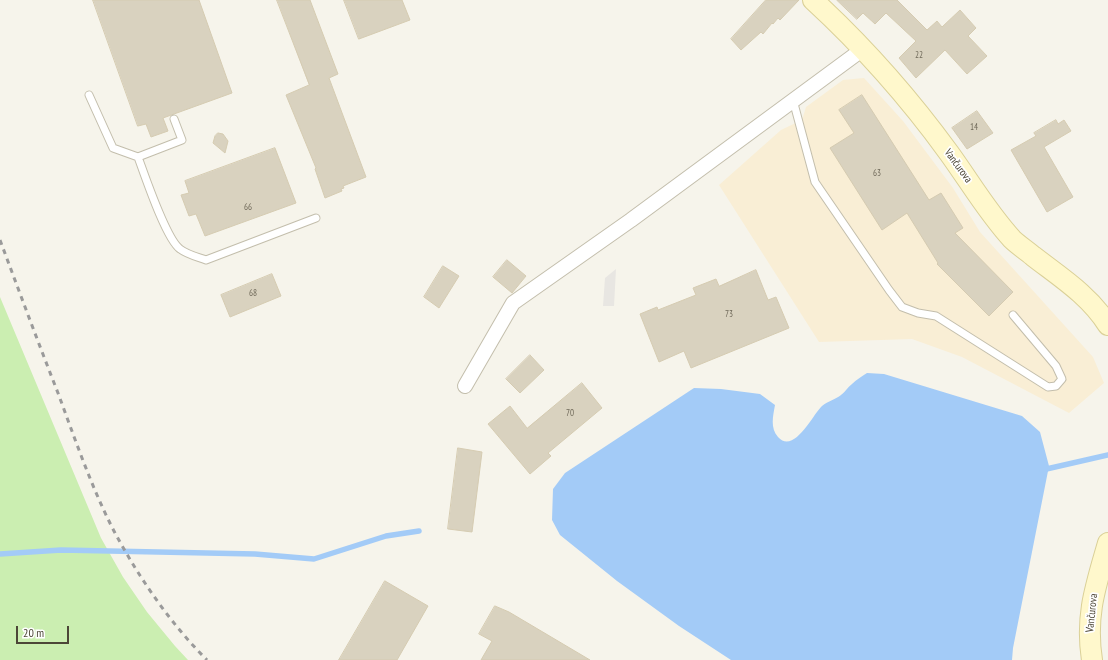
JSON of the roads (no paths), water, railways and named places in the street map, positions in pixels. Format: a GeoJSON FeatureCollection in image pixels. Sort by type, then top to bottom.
{"type":"FeatureCollection","features":[{"type":"Feature","properties":{"kind":"street","name":"Vančurova"},"geometry":{"type":"LineString","coordinates":[[813,0],[863,48],[912,106],[949,153],[999,223],[1013,240],[1080,291],[1106,316]]}},
{"type":"Feature","properties":{"kind":"street"},"geometry":{"type":"LineString","coordinates":[[465,386],[513,303],[631,220],[863,48]]}},
{"type":"Feature","properties":{"kind":"street","name":"Vančurova"},"geometry":{"type":"LineString","coordinates":[[1092,660],[1090,638],[1091,610],[1094,592],[1108,543]]}},
{"type":"Feature","properties":{"kind":"lane"},"geometry":{"type":"LineString","coordinates":[[89,95],[113,148],[138,157],[182,140],[174,119]]}},
{"type":"Feature","properties":{"kind":"lane"},"geometry":{"type":"LineString","coordinates":[[793,100],[815,182],[888,290],[902,307],[918,313],[936,316],[1048,387],[1056,386],[1062,380],[1056,366],[1013,315]]}},
{"type":"Feature","properties":{"kind":"lane"},"geometry":{"type":"LineString","coordinates":[[138,157],[164,223],[172,239],[180,249],[206,260],[316,218]]}},
{"type":"Feature","properties":{"kind":"water"},"geometry":{"type":"Polygon","coordinates":[[[867,373],[884,374],[1022,416],[1040,432],[1049,466],[1013,648],[1012,660],[731,660],[679,626],[617,581],[560,535],[552,520],[553,489],[565,473],[694,388],[721,389],[760,394],[775,405],[773,426],[775,433],[784,441],[790,441],[803,431],[822,406],[837,398],[855,381],[867,373]]]}},
{"type":"Feature","properties":{"kind":"waterway"},"geometry":{"type":"LineString","coordinates":[[1042,470],[1108,455]]}},
{"type":"Feature","properties":{"kind":"waterway"},"geometry":{"type":"LineString","coordinates":[[0,554],[61,550],[255,554],[314,559],[386,536],[419,531]]}},
{"type":"Feature","properties":{"kind":"railway"},"geometry":{"type":"LineString","coordinates":[[0,240],[84,464],[115,533],[156,600],[193,646],[207,660]]}}]}
